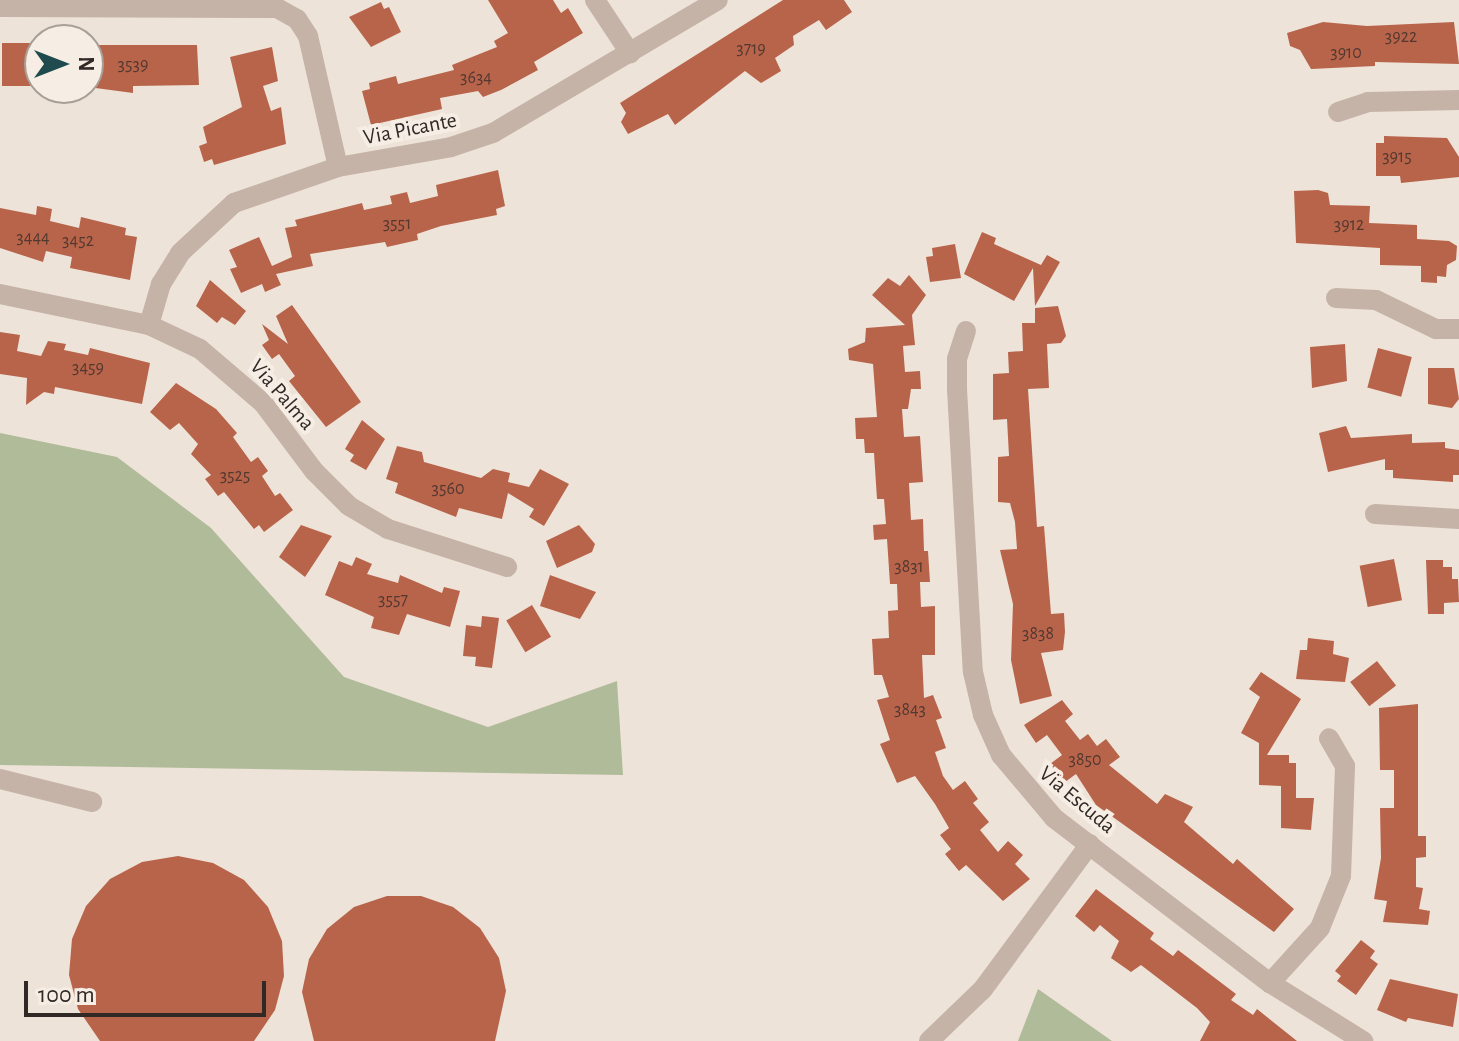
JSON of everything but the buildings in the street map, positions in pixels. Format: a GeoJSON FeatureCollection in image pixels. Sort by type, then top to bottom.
{"type":"FeatureCollection","features":[{"type":"Feature","properties":{"kind":"street"},"geometry":{"type":"LineString","coordinates":[[595,0],[630,53]]}},
{"type":"Feature","properties":{"kind":"street","name":"Via Picante"},"geometry":{"type":"LineString","coordinates":[[149,325],[170,268],[204,226],[250,195],[338,167],[451,147],[493,133],[718,0]]}},
{"type":"Feature","properties":{"kind":"street"},"geometry":{"type":"LineString","coordinates":[[0,7],[277,8],[297,19],[308,36],[338,167]]}},
{"type":"Feature","properties":{"kind":"street"},"geometry":{"type":"LineString","coordinates":[[1338,112],[1368,102],[1459,100]]}},
{"type":"Feature","properties":{"kind":"street","name":"Via Palma"},"geometry":{"type":"LineString","coordinates":[[0,294],[149,325],[200,349],[237,378],[349,506],[388,529],[507,567]]}},
{"type":"Feature","properties":{"kind":"street"},"geometry":{"type":"LineString","coordinates":[[1336,298],[1376,300],[1436,329],[1459,329]]}},
{"type":"Feature","properties":{"kind":"street","name":"Via Escuda"},"geometry":{"type":"LineString","coordinates":[[966,331],[957,359],[957,389],[978,695],[1010,771],[1037,803],[1270,983],[1363,1041]]}},
{"type":"Feature","properties":{"kind":"street"},"geometry":{"type":"LineString","coordinates":[[1375,514],[1459,519]]}},
{"type":"Feature","properties":{"kind":"street"},"geometry":{"type":"LineString","coordinates":[[1270,983],[1320,928],[1341,876],[1345,766],[1329,738]]}},
{"type":"Feature","properties":{"kind":"street"},"geometry":{"type":"LineString","coordinates":[[0,779],[92,802]]}},
{"type":"Feature","properties":{"kind":"street"},"geometry":{"type":"LineString","coordinates":[[929,1041],[983,989],[1090,844]]}},
{"type":"Feature","properties":{"kind":"green space"},"geometry":{"type":"Polygon","coordinates":[[[0,433],[117,457],[211,528],[344,677],[488,727],[617,681],[623,775],[0,765],[0,433]]]}},
{"type":"Feature","properties":{"kind":"green space"},"geometry":{"type":"Polygon","coordinates":[[[1038,989],[1112,1041],[1018,1041],[1038,989]]]}}]}
